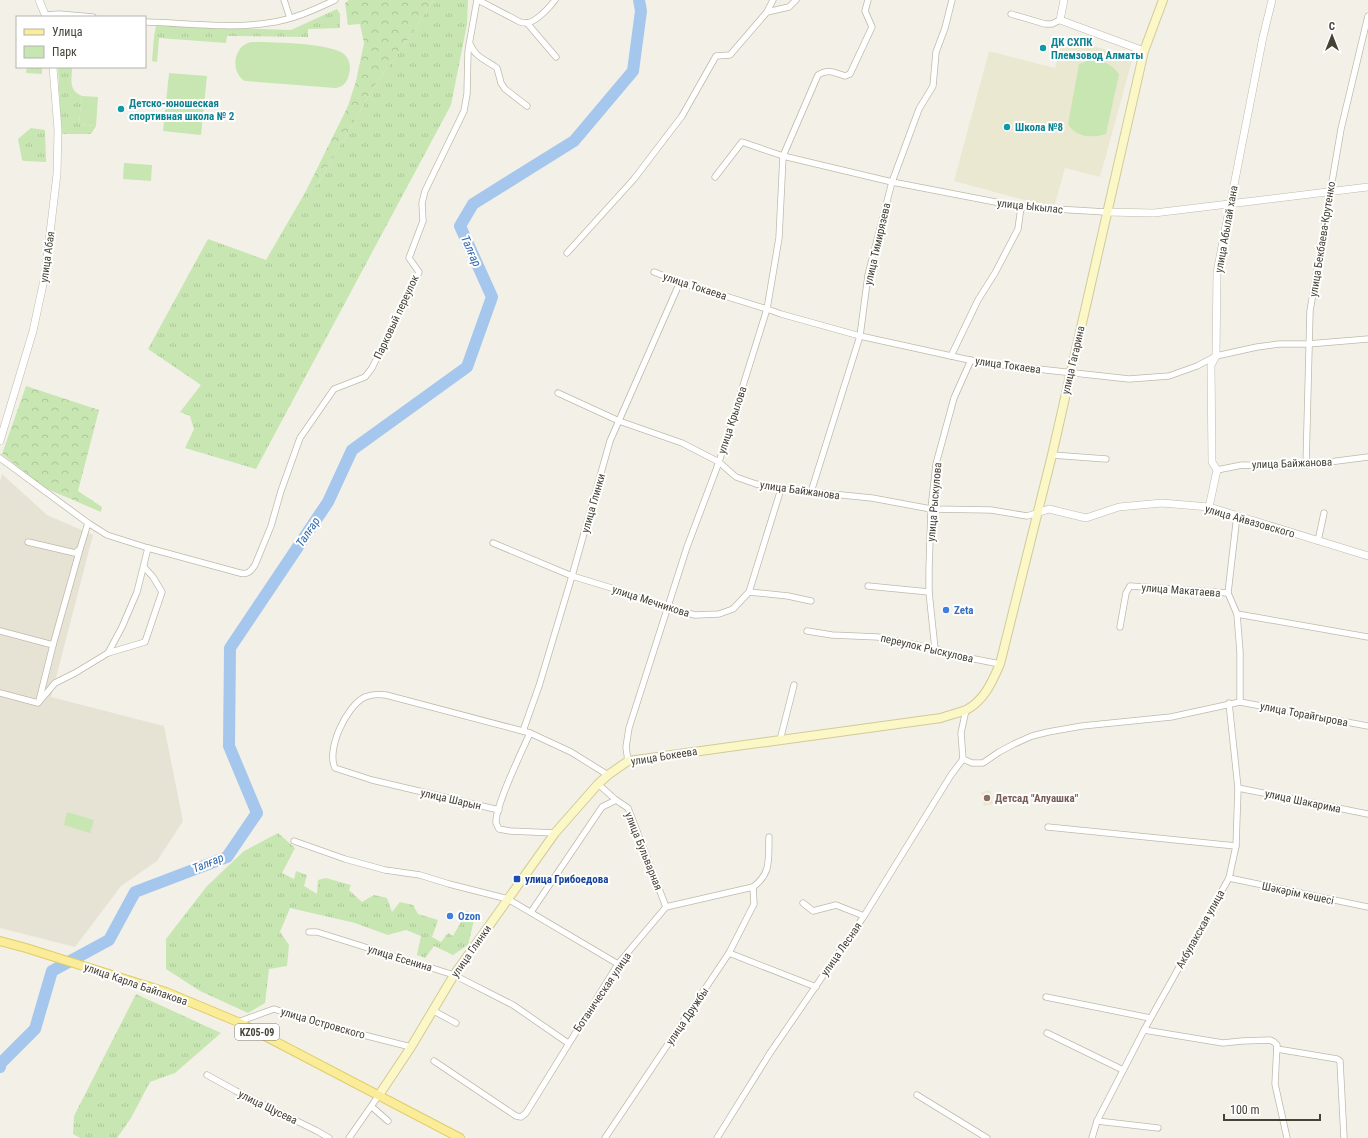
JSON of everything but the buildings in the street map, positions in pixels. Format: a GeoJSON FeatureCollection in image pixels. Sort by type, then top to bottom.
{"type":"FeatureCollection","features":[{"type":"Feature","properties":{"kind":"main road","name":"улица Гагарина"},"geometry":{"type":"LineString","coordinates":[[966,710],[982,698],[992,682],[1000,664],[1052,454],[1106,212],[1144,51],[1163,0]]}},
{"type":"Feature","properties":{"kind":"main road","name":"улица Бокеева"},"geometry":{"type":"LineString","coordinates":[[608,774],[628,761],[941,718],[966,710]]}},
{"type":"Feature","properties":{"kind":"main road","name":"улица Глинки"},"geometry":{"type":"LineString","coordinates":[[379,1095],[454,975],[555,833],[608,774]]}},
{"type":"Feature","properties":{"kind":"main road","name":"улица Карла Байпакова"},"geometry":{"type":"LineString","coordinates":[[0,941],[166,992],[238,1022],[460,1138]]}},
{"type":"Feature","properties":{"kind":"street"},"geometry":{"type":"LineString","coordinates":[[39,0],[46,16],[58,14],[81,16]]}},
{"type":"Feature","properties":{"kind":"street"},"geometry":{"type":"LineString","coordinates":[[284,0],[290,18]]}},
{"type":"Feature","properties":{"kind":"street"},"geometry":{"type":"LineString","coordinates":[[146,22],[233,26],[269,23],[313,10],[335,0]]}},
{"type":"Feature","properties":{"kind":"street"},"geometry":{"type":"LineString","coordinates":[[478,0],[520,22],[527,23],[533,21],[549,8],[555,0]]}},
{"type":"Feature","properties":{"kind":"street","name":"Парковый переулок"},"geometry":{"type":"LineString","coordinates":[[148,548],[240,573],[248,573],[255,565],[271,526],[281,491],[300,438],[334,389],[365,377],[372,368],[419,272],[409,258],[423,221],[422,203],[424,191],[464,111],[467,94],[470,44],[478,0]]}},
{"type":"Feature","properties":{"kind":"street"},"geometry":{"type":"LineString","coordinates":[[567,253],[634,179],[682,116],[716,56],[730,55],[767,12],[774,0]]}},
{"type":"Feature","properties":{"kind":"street"},"geometry":{"type":"LineString","coordinates":[[767,12],[789,7],[796,0]]}},
{"type":"Feature","properties":{"kind":"street","name":"улица Крылова"},"geometry":{"type":"LineString","coordinates":[[628,761],[626,748],[629,728],[687,547],[719,462],[767,309],[779,238],[783,156],[818,75],[828,71],[845,76],[850,74],[872,27],[865,11],[868,0]]}},
{"type":"Feature","properties":{"kind":"street","name":"улица Тимирязева"},"geometry":{"type":"LineString","coordinates":[[811,492],[860,336],[868,275],[892,182],[919,109],[933,86],[936,52],[945,28],[952,0]]}},
{"type":"Feature","properties":{"kind":"street"},"geometry":{"type":"LineString","coordinates":[[1060,20],[1064,0]]}},
{"type":"Feature","properties":{"kind":"street","name":"улица Абылай хана"},"geometry":{"type":"LineString","coordinates":[[1209,507],[1217,470],[1212,462],[1211,365],[1216,356],[1217,272],[1263,37],[1272,0]]}},
{"type":"Feature","properties":{"kind":"street"},"geometry":{"type":"LineString","coordinates":[[1011,14],[1045,24],[1052,24],[1060,20],[1144,51]]}},
{"type":"Feature","properties":{"kind":"street","name":"улица Бекбаева-Крутенко"},"geometry":{"type":"LineString","coordinates":[[1306,465],[1310,311],[1329,191],[1341,129],[1368,16]]}},
{"type":"Feature","properties":{"kind":"street"},"geometry":{"type":"LineString","coordinates":[[527,23],[556,57]]}},
{"type":"Feature","properties":{"kind":"street"},"geometry":{"type":"LineString","coordinates":[[470,44],[473,52],[497,68],[501,83],[505,89],[527,106]]}},
{"type":"Feature","properties":{"kind":"street","name":"улица Абая"},"geometry":{"type":"LineString","coordinates":[[0,441],[33,331],[45,275],[57,174],[58,130],[52,68]]}},
{"type":"Feature","properties":{"kind":"street","name":"улица Ыкылас"},"geometry":{"type":"LineString","coordinates":[[715,177],[742,142],[783,156],[892,182],[1021,207],[1106,212],[1154,212],[1368,187]]}},
{"type":"Feature","properties":{"kind":"street"},"geometry":{"type":"LineString","coordinates":[[951,356],[978,300],[995,273],[1018,229],[1021,207]]}},
{"type":"Feature","properties":{"kind":"street","name":"улица Токаева"},"geometry":{"type":"LineString","coordinates":[[654,272],[680,282],[781,314],[860,336],[971,360],[1130,379],[1169,376],[1197,366],[1216,356],[1257,347],[1279,344],[1308,344],[1368,339]]}},
{"type":"Feature","properties":{"kind":"street","name":"улица Глинки"},"geometry":{"type":"LineString","coordinates":[[523,731],[539,686],[572,576],[610,441],[680,282]]}},
{"type":"Feature","properties":{"kind":"street","name":"улица Рыскулова"},"geometry":{"type":"LineString","coordinates":[[935,648],[929,592],[931,509],[936,464],[954,398],[971,360]]}},
{"type":"Feature","properties":{"kind":"street","name":"улица Байжанова"},"geometry":{"type":"LineString","coordinates":[[558,393],[619,420],[682,443],[719,462],[736,477],[756,484],[781,489],[872,498],[931,509],[991,510],[1027,516],[1037,513]]}},
{"type":"Feature","properties":{"kind":"street"},"geometry":{"type":"LineString","coordinates":[[1052,454],[1106,459]]}},
{"type":"Feature","properties":{"kind":"street","name":"улица Байжанова"},"geometry":{"type":"LineString","coordinates":[[1217,470],[1242,465],[1306,465],[1368,457]]}},
{"type":"Feature","properties":{"kind":"street"},"geometry":{"type":"LineString","coordinates":[[0,458],[88,523],[107,535],[148,548],[137,592],[122,627],[108,653]]}},
{"type":"Feature","properties":{"kind":"street","name":"улица Мечникова"},"geometry":{"type":"LineString","coordinates":[[493,543],[572,576],[618,590],[668,608],[695,615],[719,614],[733,609],[749,592],[781,489]]}},
{"type":"Feature","properties":{"kind":"street"},"geometry":{"type":"LineString","coordinates":[[1037,513],[1049,509],[1041,496]]}},
{"type":"Feature","properties":{"kind":"street","name":"улица Айвазовского"},"geometry":{"type":"LineString","coordinates":[[1049,509],[1086,518],[1119,507],[1162,503],[1209,507],[1368,556]]}},
{"type":"Feature","properties":{"kind":"street"},"geometry":{"type":"LineString","coordinates":[[1318,541],[1324,513]]}},
{"type":"Feature","properties":{"kind":"street"},"geometry":{"type":"LineString","coordinates":[[1237,515],[1228,593],[1237,614],[1240,652],[1240,702]]}},
{"type":"Feature","properties":{"kind":"street"},"geometry":{"type":"LineString","coordinates":[[38,703],[88,523]]}},
{"type":"Feature","properties":{"kind":"street"},"geometry":{"type":"LineString","coordinates":[[28,542],[75,553],[80,549]]}},
{"type":"Feature","properties":{"kind":"street"},"geometry":{"type":"LineString","coordinates":[[38,703],[55,683],[108,653],[145,642],[162,592],[153,577],[144,567]]}},
{"type":"Feature","properties":{"kind":"street"},"geometry":{"type":"LineString","coordinates":[[868,586],[929,592]]}},
{"type":"Feature","properties":{"kind":"street","name":"улица Макатаева"},"geometry":{"type":"LineString","coordinates":[[1120,627],[1126,593],[1130,586],[1228,593]]}},
{"type":"Feature","properties":{"kind":"street"},"geometry":{"type":"LineString","coordinates":[[749,592],[788,596],[811,601]]}},
{"type":"Feature","properties":{"kind":"street"},"geometry":{"type":"LineString","coordinates":[[1237,614],[1368,637]]}},
{"type":"Feature","properties":{"kind":"street"},"geometry":{"type":"LineString","coordinates":[[0,631],[54,645]]}},
{"type":"Feature","properties":{"kind":"street","name":"переулок Рыскулова"},"geometry":{"type":"LineString","coordinates":[[807,631],[832,635],[878,637],[935,648],[954,655],[1000,664]]}},
{"type":"Feature","properties":{"kind":"street"},"geometry":{"type":"LineString","coordinates":[[780,740],[794,685]]}},
{"type":"Feature","properties":{"kind":"street"},"geometry":{"type":"LineString","coordinates":[[0,692],[38,703]]}},
{"type":"Feature","properties":{"kind":"street","name":"улица Шарын"},"geometry":{"type":"LineString","coordinates":[[499,810],[372,780],[335,768],[332,758],[339,729],[350,710],[364,698],[378,694],[523,731]]}},
{"type":"Feature","properties":{"kind":"street","name":"улица Торайгырова"},"geometry":{"type":"LineString","coordinates":[[963,759],[972,763],[983,763],[1014,744],[1032,736],[1048,732],[1082,726],[1170,717],[1229,703],[1240,702],[1368,726]]}},
{"type":"Feature","properties":{"kind":"street","name":"Акбулакская улица"},"geometry":{"type":"LineString","coordinates":[[1092,1138],[1098,1121],[1150,1018],[1229,878],[1236,846],[1238,788],[1229,703]]}},
{"type":"Feature","properties":{"kind":"street"},"geometry":{"type":"LineString","coordinates":[[963,759],[961,733],[966,710]]}},
{"type":"Feature","properties":{"kind":"street"},"geometry":{"type":"LineString","coordinates":[[523,731],[571,752],[608,774]]}},
{"type":"Feature","properties":{"kind":"street"},"geometry":{"type":"LineString","coordinates":[[530,733],[504,794],[496,823],[499,829],[510,831],[555,833]]}},
{"type":"Feature","properties":{"kind":"street","name":"улица Лесная"},"geometry":{"type":"LineString","coordinates":[[719,1137],[770,1053],[864,916],[951,775],[963,759]]}},
{"type":"Feature","properties":{"kind":"street","name":"улица Бульварная"},"geometry":{"type":"LineString","coordinates":[[598,784],[616,800],[628,808],[666,906]]}},
{"type":"Feature","properties":{"kind":"street","name":"улица Шакарима"},"geometry":{"type":"LineString","coordinates":[[1238,788],[1368,814]]}},
{"type":"Feature","properties":{"kind":"street"},"geometry":{"type":"LineString","coordinates":[[531,912],[602,807],[616,800]]}},
{"type":"Feature","properties":{"kind":"street"},"geometry":{"type":"LineString","coordinates":[[1048,827],[1236,846]]}},
{"type":"Feature","properties":{"kind":"street"},"geometry":{"type":"LineString","coordinates":[[666,906],[753,887],[762,881],[768,870],[769,837]]}},
{"type":"Feature","properties":{"kind":"street"},"geometry":{"type":"LineString","coordinates":[[294,842],[345,859],[385,870],[420,875],[508,899],[618,964]]}},
{"type":"Feature","properties":{"kind":"street","name":"Шәкәрім көшесі"},"geometry":{"type":"LineString","coordinates":[[1229,878],[1368,907]]}},
{"type":"Feature","properties":{"kind":"street","name":"улица Дружбы"},"geometry":{"type":"LineString","coordinates":[[605,1138],[729,953],[754,904],[753,887]]}},
{"type":"Feature","properties":{"kind":"street"},"geometry":{"type":"LineString","coordinates":[[803,903],[813,911],[836,905],[864,916]]}},
{"type":"Feature","properties":{"kind":"street","name":"Ботаническая улица"},"geometry":{"type":"LineString","coordinates":[[434,1061],[516,1116],[521,1116],[526,1113],[618,964],[666,906]]}},
{"type":"Feature","properties":{"kind":"street","name":"улица Есенина"},"geometry":{"type":"LineString","coordinates":[[309,932],[317,932],[454,975],[513,1005],[568,1043]]}},
{"type":"Feature","properties":{"kind":"street"},"geometry":{"type":"LineString","coordinates":[[729,953],[816,987]]}},
{"type":"Feature","properties":{"kind":"street"},"geometry":{"type":"LineString","coordinates":[[1046,997],[1150,1018]]}},
{"type":"Feature","properties":{"kind":"street","name":"улица Островского"},"geometry":{"type":"LineString","coordinates":[[238,1022],[274,1008],[324,1025],[410,1047]]}},
{"type":"Feature","properties":{"kind":"street"},"geometry":{"type":"LineString","coordinates":[[432,1010],[456,1023]]}},
{"type":"Feature","properties":{"kind":"street"},"geometry":{"type":"LineString","coordinates":[[1144,1030],[1223,1043],[1270,1040],[1278,1045],[1275,1084],[1287,1138]]}},
{"type":"Feature","properties":{"kind":"street"},"geometry":{"type":"LineString","coordinates":[[1047,1033],[1123,1070]]}},
{"type":"Feature","properties":{"kind":"street"},"geometry":{"type":"LineString","coordinates":[[1277,1049],[1337,1059],[1340,1061],[1344,1138]]}},
{"type":"Feature","properties":{"kind":"street","name":"улица Щусева"},"geometry":{"type":"LineString","coordinates":[[207,1075],[236,1092],[329,1138]]}},
{"type":"Feature","properties":{"kind":"street","name":"улица Глинки"},"geometry":{"type":"LineString","coordinates":[[349,1138],[379,1095]]}},
{"type":"Feature","properties":{"kind":"street"},"geometry":{"type":"LineString","coordinates":[[917,1095],[987,1138]]}},
{"type":"Feature","properties":{"kind":"street"},"geometry":{"type":"LineString","coordinates":[[372,1107],[388,1121]]}},
{"type":"Feature","properties":{"kind":"street"},"geometry":{"type":"LineString","coordinates":[[1098,1121],[1158,1128]]}},
{"type":"Feature","properties":{"kind":"shaded area"},"geometry":{"type":"Polygon","coordinates":[[[1063,38],[1133,57],[1100,177],[1065,168],[1054,208],[954,181],[989,51],[1055,68],[1063,38]]]}},
{"type":"Feature","properties":{"kind":"shaded area"},"geometry":{"type":"Polygon","coordinates":[[[2,474],[47,515],[93,535],[51,697],[164,726],[183,821],[157,861],[121,886],[75,947],[0,928],[0,482],[2,474]]]}},
{"type":"Feature","properties":{"kind":"shaded area","name":"Детсад \"Алуашка\""},"geometry":{"type":"Polygon","coordinates":[[[990,790],[993,804],[984,806],[981,792],[990,790]]]}},
{"type":"Feature","properties":{"kind":"green space"},"geometry":{"type":"Polygon","coordinates":[[[349,0],[433,0],[416,28],[375,85],[317,185],[306,191],[348,106],[356,81],[364,43],[360,24],[348,25],[345,3],[349,0]]]}},
{"type":"Feature","properties":{"kind":"green space"},"geometry":{"type":"Polygon","coordinates":[[[433,0],[468,0],[467,24],[451,105],[256,469],[185,448],[194,429],[190,416],[180,412],[201,385],[148,349],[208,239],[266,260],[306,191],[317,185],[375,85],[416,28],[433,0]]]}},
{"type":"Feature","properties":{"kind":"green space"},"geometry":{"type":"Polygon","coordinates":[[[337,9],[340,14],[340,28],[308,29],[308,37],[227,36],[226,43],[159,38],[157,62],[152,61],[156,25],[291,30],[337,9]]]}},
{"type":"Feature","properties":{"kind":"green space"},"geometry":{"type":"Polygon","coordinates":[[[252,42],[314,45],[337,50],[344,54],[349,61],[350,69],[348,77],[344,84],[335,88],[245,81],[240,77],[237,71],[235,65],[236,59],[241,48],[252,42]]]}},
{"type":"Feature","properties":{"kind":"green space"},"geometry":{"type":"Polygon","coordinates":[[[1090,60],[1106,63],[1119,74],[1106,134],[1085,136],[1076,132],[1068,124],[1079,64],[1090,60]]]}},
{"type":"Feature","properties":{"kind":"green space"},"geometry":{"type":"Polygon","coordinates":[[[27,68],[42,68],[42,74],[26,73],[27,68]]]}},
{"type":"Feature","properties":{"kind":"green space"},"geometry":{"type":"Polygon","coordinates":[[[58,68],[72,68],[71,80],[73,88],[82,96],[79,124],[96,126],[91,134],[61,134],[58,68]]]}},
{"type":"Feature","properties":{"kind":"green space"},"geometry":{"type":"Polygon","coordinates":[[[169,73],[207,76],[201,135],[163,131],[169,73]]]}},
{"type":"Feature","properties":{"kind":"green space"},"geometry":{"type":"Polygon","coordinates":[[[82,96],[98,97],[96,126],[79,124],[82,96]]]}},
{"type":"Feature","properties":{"kind":"green space"},"geometry":{"type":"Polygon","coordinates":[[[31,128],[45,130],[46,162],[22,160],[18,139],[31,128]]]}},
{"type":"Feature","properties":{"kind":"green space"},"geometry":{"type":"Polygon","coordinates":[[[124,163],[152,165],[151,181],[123,179],[124,163]]]}},
{"type":"Feature","properties":{"kind":"green space"},"geometry":{"type":"Polygon","coordinates":[[[26,386],[99,410],[78,491],[102,507],[101,512],[45,488],[2,454],[26,386]]]}},
{"type":"Feature","properties":{"kind":"green space"},"geometry":{"type":"Polygon","coordinates":[[[67,812],[94,820],[90,833],[64,825],[67,812]]]}},
{"type":"Feature","properties":{"kind":"green space"},"geometry":{"type":"Polygon","coordinates":[[[278,833],[295,848],[282,873],[294,879],[296,871],[307,875],[304,886],[317,894],[318,880],[326,878],[351,885],[349,890],[362,902],[374,895],[387,898],[392,912],[400,902],[413,905],[418,914],[438,920],[432,937],[441,942],[448,933],[453,936],[467,911],[475,916],[468,945],[453,955],[434,946],[425,958],[417,955],[421,936],[406,930],[388,935],[355,923],[290,908],[280,932],[289,945],[287,966],[269,969],[265,1003],[248,1013],[200,991],[166,969],[166,939],[207,886],[244,851],[278,833]]]}},
{"type":"Feature","properties":{"kind":"green space"},"geometry":{"type":"Polygon","coordinates":[[[136,994],[221,1033],[175,1073],[150,1082],[131,1118],[117,1138],[80,1138],[73,1134],[74,1116],[136,994]]]}},
{"type":"Feature","properties":{"kind":"waterway","name":"Талғар"},"geometry":{"type":"LineString","coordinates":[[0,1067],[1,1063],[35,1029],[52,971],[109,940],[135,892],[227,857],[257,813],[229,746],[230,648],[328,502],[352,450],[467,367],[492,297],[460,226],[473,204],[574,141],[633,71],[641,11],[639,0]]}},
{"type":"Feature","properties":{"kind":"place","name":"ДК СХПК Племзовод Алматы"},"geometry":{"type":"Point","coordinates":[1043,48]}},
{"type":"Feature","properties":{"kind":"place","name":"Детско-юношеская спортивная школа № 2"},"geometry":{"type":"Point","coordinates":[121,109]}},
{"type":"Feature","properties":{"kind":"place","name":"Школа №8"},"geometry":{"type":"Point","coordinates":[1007,127]}},
{"type":"Feature","properties":{"kind":"place","name":"Zeta"},"geometry":{"type":"Point","coordinates":[946,610]}},
{"type":"Feature","properties":{"kind":"place","name":"Детсад \"Алуашка\""},"geometry":{"type":"Point","coordinates":[987,798]}},
{"type":"Feature","properties":{"kind":"place","name":"улица Грибоедова"},"geometry":{"type":"Point","coordinates":[517,879]}},
{"type":"Feature","properties":{"kind":"place","name":"Ozon"},"geometry":{"type":"Point","coordinates":[450,916]}}]}
